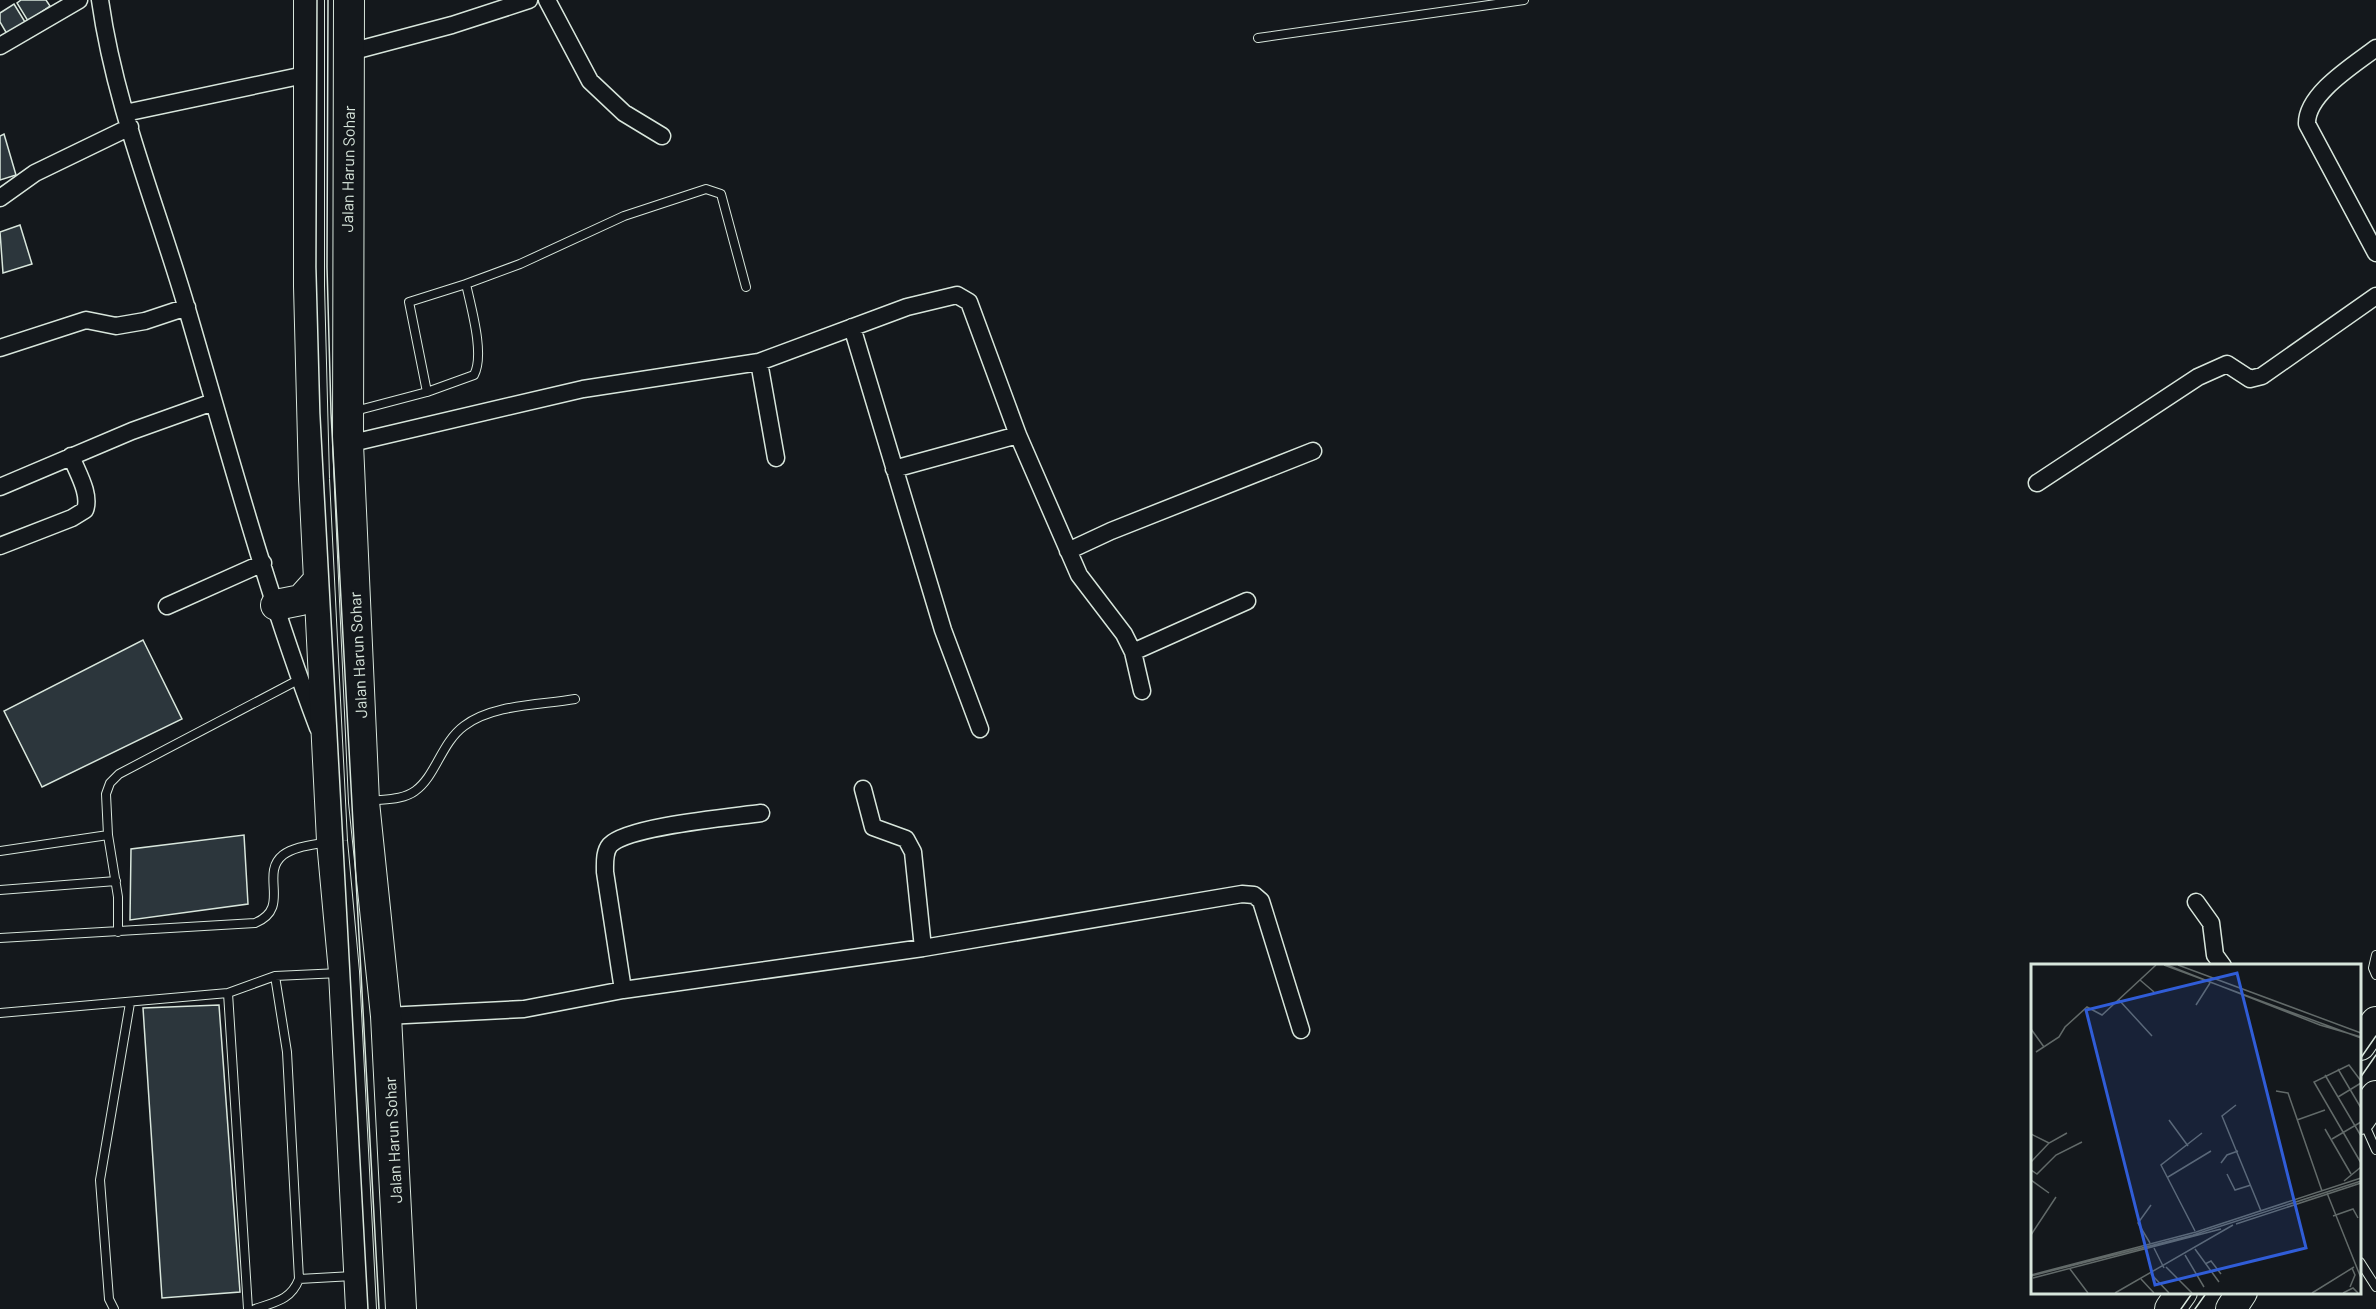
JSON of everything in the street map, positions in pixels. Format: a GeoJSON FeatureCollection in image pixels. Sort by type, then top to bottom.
{"type":"FeatureCollection","features":[{"type":"Feature","properties":{"kind":"highway","name":"Jalan Harun Sohar"},"geometry":{"type":"LineString","coordinates":[[309,0],[309,286],[319,580],[330,758],[331,973],[347,1276],[361,1309]]}},
{"type":"Feature","properties":{"kind":"highway","name":"Jalan Harun Sohar"},"geometry":{"type":"LineString","coordinates":[[349,0],[348,444],[364,802],[386,1016],[401,1309]]}},
{"type":"Feature","properties":{"kind":"highway"},"geometry":{"type":"LineString","coordinates":[[276,605],[301,600],[319,580]]}},
{"type":"Feature","properties":{"kind":"highway"},"geometry":{"type":"LineString","coordinates":[[2361,1044],[2376,1022]]}},
{"type":"Feature","properties":{"kind":"highway"},"geometry":{"type":"LineString","coordinates":[[2170,1309],[2181,1294]]}},
{"type":"Feature","properties":{"kind":"highway"},"geometry":{"type":"LineString","coordinates":[[2231,1309],[2241,1294]]}},
{"type":"Feature","properties":{"kind":"street"},"geometry":{"type":"LineString","coordinates":[[0,46],[79,0]]}},
{"type":"Feature","properties":{"kind":"street"},"geometry":{"type":"LineString","coordinates":[[100,0],[107,49],[127,120],[187,307],[213,402],[276,605],[300,679],[330,758]]}},
{"type":"Feature","properties":{"kind":"street"},"geometry":{"type":"LineString","coordinates":[[350,52],[452,25],[529,0]]}},
{"type":"Feature","properties":{"kind":"street"},"geometry":{"type":"LineString","coordinates":[[547,0],[590,81],[617,107],[662,136]]}},
{"type":"Feature","properties":{"kind":"street"},"geometry":{"type":"LineString","coordinates":[[2376,48],[2316,98],[2307,115],[2307,124],[2376,253]]}},
{"type":"Feature","properties":{"kind":"street"},"geometry":{"type":"LineString","coordinates":[[0,198],[35,173],[127,120],[309,74]]}},
{"type":"Feature","properties":{"kind":"street"},"geometry":{"type":"LineString","coordinates":[[348,444],[583,389],[759,362],[907,307],[952,296],[965,298],[1018,435],[1068,551],[1091,594],[1117,622],[1133,652],[1142,691]]}},
{"type":"Feature","properties":{"kind":"street"},"geometry":{"type":"LineString","coordinates":[[2037,483],[2159,402],[2223,365],[2231,366],[2250,379],[2262,376],[2376,296]]}},
{"type":"Feature","properties":{"kind":"street"},"geometry":{"type":"LineString","coordinates":[[0,348],[86,320],[116,326],[145,321],[187,307]]}},
{"type":"Feature","properties":{"kind":"street"},"geometry":{"type":"LineString","coordinates":[[852,327],[943,630],[980,729]]}},
{"type":"Feature","properties":{"kind":"street"},"geometry":{"type":"LineString","coordinates":[[759,362],[776,458]]}},
{"type":"Feature","properties":{"kind":"street"},"geometry":{"type":"LineString","coordinates":[[0,487],[132,431],[213,402]]}},
{"type":"Feature","properties":{"kind":"street"},"geometry":{"type":"LineString","coordinates":[[894,469],[1018,435]]}},
{"type":"Feature","properties":{"kind":"street"},"geometry":{"type":"LineString","coordinates":[[1068,551],[1111,531],[1313,451]]}},
{"type":"Feature","properties":{"kind":"street"},"geometry":{"type":"LineString","coordinates":[[0,546],[72,518],[85,510],[87,503],[85,491],[71,456]]}},
{"type":"Feature","properties":{"kind":"street"},"geometry":{"type":"LineString","coordinates":[[167,606],[263,563]]}},
{"type":"Feature","properties":{"kind":"street"},"geometry":{"type":"LineString","coordinates":[[1133,652],[1247,601]]}},
{"type":"Feature","properties":{"kind":"street"},"geometry":{"type":"LineString","coordinates":[[863,789],[873,827],[906,839],[914,852],[923,948]]}},
{"type":"Feature","properties":{"kind":"street"},"geometry":{"type":"LineString","coordinates":[[623,990],[605,872],[608,848],[614,842],[646,830],[761,813]]}},
{"type":"Feature","properties":{"kind":"street"},"geometry":{"type":"LineString","coordinates":[[386,1016],[524,1009],[623,990],[923,948],[1242,894],[1254,896],[1263,906],[1301,1030]]}},
{"type":"Feature","properties":{"kind":"street"},"geometry":{"type":"LineString","coordinates":[[2196,902],[2211,923],[2215,955],[2222,964]]}},
{"type":"Feature","properties":{"kind":"lane"},"geometry":{"type":"LineString","coordinates":[[1258,38],[1524,0]]}},
{"type":"Feature","properties":{"kind":"lane"},"geometry":{"type":"LineString","coordinates":[[427,392],[409,302],[520,264],[624,216],[709,188],[721,194],[746,287]]}},
{"type":"Feature","properties":{"kind":"lane"},"geometry":{"type":"LineString","coordinates":[[348,413],[427,392],[471,377],[477,369],[475,327],[466,284]]}},
{"type":"Feature","properties":{"kind":"lane"},"geometry":{"type":"LineString","coordinates":[[118,932],[116,881],[108,835],[106,794],[110,783],[118,774],[300,679]]}},
{"type":"Feature","properties":{"kind":"lane"},"geometry":{"type":"LineString","coordinates":[[364,802],[405,796],[415,791],[452,738],[477,719],[499,711],[575,699]]}},
{"type":"Feature","properties":{"kind":"lane"},"geometry":{"type":"LineString","coordinates":[[0,851],[108,835]]}},
{"type":"Feature","properties":{"kind":"lane"},"geometry":{"type":"LineString","coordinates":[[0,938],[238,925],[264,920],[275,899],[273,875],[281,856],[291,850],[332,841]]}},
{"type":"Feature","properties":{"kind":"lane"},"geometry":{"type":"LineString","coordinates":[[0,890],[116,881]]}},
{"type":"Feature","properties":{"kind":"lane"},"geometry":{"type":"LineString","coordinates":[[2376,955],[2373,968],[2376,975]]}},
{"type":"Feature","properties":{"kind":"lane"},"geometry":{"type":"LineString","coordinates":[[0,1013],[228,993],[275,976],[331,973]]}},
{"type":"Feature","properties":{"kind":"lane"},"geometry":{"type":"LineString","coordinates":[[255,1309],[287,1298],[299,1279],[286,1052],[275,976]]}},
{"type":"Feature","properties":{"kind":"lane"},"geometry":{"type":"LineString","coordinates":[[228,993],[248,1309]]}},
{"type":"Feature","properties":{"kind":"lane"},"geometry":{"type":"LineString","coordinates":[[114,1309],[109,1299],[100,1180],[130,1003]]}},
{"type":"Feature","properties":{"kind":"lane"},"geometry":{"type":"LineString","coordinates":[[2365,1111],[2376,1150]]}},
{"type":"Feature","properties":{"kind":"lane"},"geometry":{"type":"LineString","coordinates":[[2361,1264],[2376,1287]]}},
{"type":"Feature","properties":{"kind":"lane"},"geometry":{"type":"LineString","coordinates":[[299,1279],[347,1276]]}},
{"type":"Feature","properties":{"kind":"building"},"geometry":{"type":"Polygon","coordinates":[[[21,0],[46,0],[50,6],[28,21],[17,3],[21,0]]]}},
{"type":"Feature","properties":{"kind":"building"},"geometry":{"type":"Polygon","coordinates":[[[14,4],[25,22],[7,34],[0,22],[0,13],[14,4]]]}},
{"type":"Feature","properties":{"kind":"building"},"geometry":{"type":"Polygon","coordinates":[[[4,134],[16,175],[0,180],[0,136],[4,134]]]}},
{"type":"Feature","properties":{"kind":"building"},"geometry":{"type":"Polygon","coordinates":[[[20,225],[32,264],[3,273],[0,232],[20,225]]]}},
{"type":"Feature","properties":{"kind":"building"},"geometry":{"type":"Polygon","coordinates":[[[143,640],[182,719],[42,787],[4,711],[143,640]]]}},
{"type":"Feature","properties":{"kind":"building"},"geometry":{"type":"Polygon","coordinates":[[[244,835],[248,904],[130,920],[131,849],[244,835]]]}},
{"type":"Feature","properties":{"kind":"building"},"geometry":{"type":"Polygon","coordinates":[[[219,1005],[240,1292],[162,1298],[143,1008],[219,1005]]]}},
{"type":"Feature","properties":{"kind":"tram line"},"geometry":{"type":"LineString","coordinates":[[317,0],[316,267],[320,413],[368,1309]]}},
{"type":"Feature","properties":{"kind":"tram line"},"geometry":{"type":"LineString","coordinates":[[328,0],[327,267],[331,413],[379,1309]]}},
{"type":"Feature","properties":{"kind":"tram line"},"geometry":{"type":"LineString","coordinates":[[2361,1058],[2376,1036]]}},
{"type":"Feature","properties":{"kind":"tram line"},"geometry":{"type":"LineString","coordinates":[[2361,1077],[2376,1055]]}},
{"type":"Feature","properties":{"kind":"tram line"},"geometry":{"type":"LineString","coordinates":[[2181,1309],[2192,1294]]}},
{"type":"Feature","properties":{"kind":"tram line"},"geometry":{"type":"LineString","coordinates":[[2195,1309],[2206,1294]]}}]}
